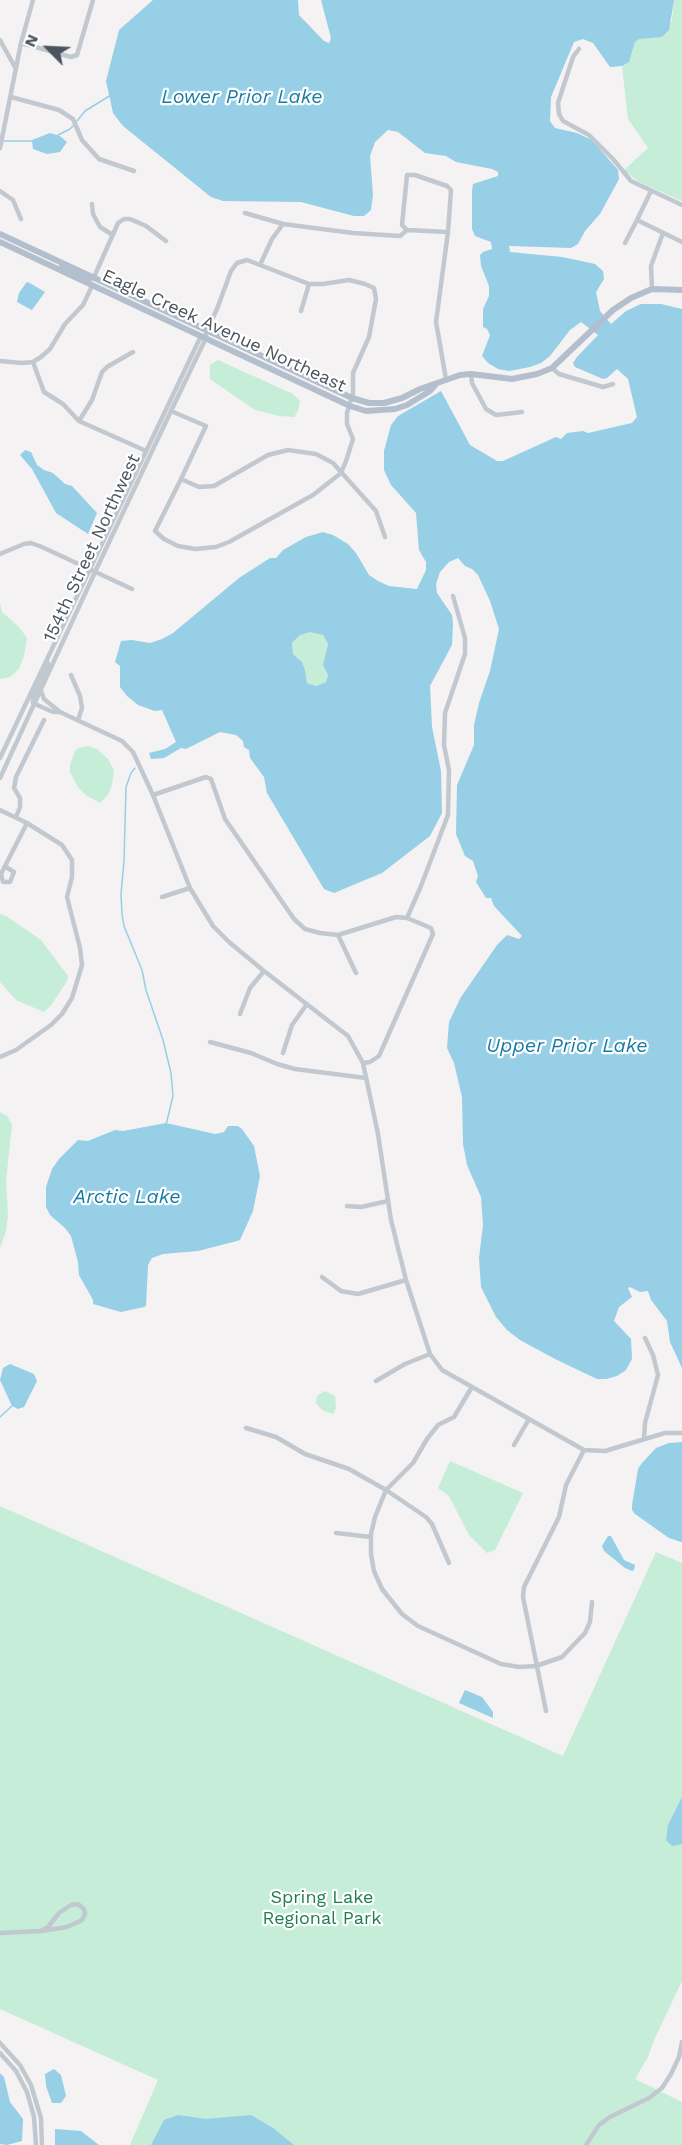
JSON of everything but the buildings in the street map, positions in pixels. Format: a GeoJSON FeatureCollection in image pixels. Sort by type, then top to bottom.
{"type":"FeatureCollection","features":[{"type":"Feature","properties":{"kind":"main road","name":"Eagle Creek Avenue Northeast"},"geometry":{"type":"LineString","coordinates":[[0,234],[207,330],[366,411],[395,409],[407,405],[446,379],[471,374],[512,379],[537,374],[552,368],[613,310],[631,298],[652,289]]}},
{"type":"Feature","properties":{"kind":"main road","name":"Eagle Creek Avenue Northeast"},"geometry":{"type":"LineString","coordinates":[[0,243],[202,338],[351,402]]}},
{"type":"Feature","properties":{"kind":"main road"},"geometry":{"type":"LineString","coordinates":[[49,265],[64,268],[90,279],[94,277]]}},
{"type":"Feature","properties":{"kind":"main road"},"geometry":{"type":"LineString","coordinates":[[652,289],[682,290]]}},
{"type":"Feature","properties":{"kind":"street"},"geometry":{"type":"LineString","coordinates":[[0,148],[21,44],[33,0]]}},
{"type":"Feature","properties":{"kind":"street"},"geometry":{"type":"LineString","coordinates":[[21,44],[71,57],[77,55],[93,0]]}},
{"type":"Feature","properties":{"kind":"street"},"geometry":{"type":"LineString","coordinates":[[0,40],[16,69]]}},
{"type":"Feature","properties":{"kind":"street"},"geometry":{"type":"LineString","coordinates":[[579,49],[573,57],[561,89],[558,103],[559,114],[563,121],[589,135],[631,181],[682,205]]}},
{"type":"Feature","properties":{"kind":"street"},"geometry":{"type":"LineString","coordinates":[[11,97],[58,110],[73,119],[82,140],[99,159],[134,171]]}},
{"type":"Feature","properties":{"kind":"street"},"geometry":{"type":"LineString","coordinates":[[446,379],[436,322],[448,232],[451,190],[447,186],[415,175],[407,175],[402,225],[407,230],[448,232]]}},
{"type":"Feature","properties":{"kind":"street"},"geometry":{"type":"LineString","coordinates":[[0,191],[13,200],[21,219]]}},
{"type":"Feature","properties":{"kind":"street"},"geometry":{"type":"LineString","coordinates":[[625,243],[651,191]]}},
{"type":"Feature","properties":{"kind":"street"},"geometry":{"type":"LineString","coordinates":[[92,204],[93,213],[100,227],[113,235]]}},
{"type":"Feature","properties":{"kind":"street"},"geometry":{"type":"LineString","coordinates":[[245,213],[283,224],[352,233],[400,236],[407,230]]}},
{"type":"Feature","properties":{"kind":"street"},"geometry":{"type":"LineString","coordinates":[[94,277],[118,223],[124,219],[130,219],[154,230],[166,241]]}},
{"type":"Feature","properties":{"kind":"street"},"geometry":{"type":"LineString","coordinates":[[637,220],[682,242]]}},
{"type":"Feature","properties":{"kind":"street"},"geometry":{"type":"LineString","coordinates":[[171,411],[206,426],[154,531],[178,546],[195,549],[216,547],[229,542],[314,495],[340,473],[353,439],[348,424],[353,373],[369,338],[376,299],[374,288],[349,280],[309,284],[260,265],[272,239],[283,224]]}},
{"type":"Feature","properties":{"kind":"street"},"geometry":{"type":"LineString","coordinates":[[652,289],[653,258],[663,233]]}},
{"type":"Feature","properties":{"kind":"street","name":"154th Street Northwest"},"geometry":{"type":"LineString","coordinates":[[0,758],[144,450],[207,330],[231,271],[237,263],[246,260],[260,265]]}},
{"type":"Feature","properties":{"kind":"street"},"geometry":{"type":"LineString","coordinates":[[301,311],[309,284]]}},
{"type":"Feature","properties":{"kind":"street"},"geometry":{"type":"LineString","coordinates":[[0,361],[33,362],[50,349],[58,333],[83,305],[92,286]]}},
{"type":"Feature","properties":{"kind":"street","name":"154th Street Northwest"},"geometry":{"type":"LineString","coordinates":[[0,778],[171,411],[202,338]]}},
{"type":"Feature","properties":{"kind":"street"},"geometry":{"type":"LineString","coordinates":[[78,421],[92,400],[102,372],[134,352]]}},
{"type":"Feature","properties":{"kind":"street"},"geometry":{"type":"LineString","coordinates":[[33,362],[44,392],[63,404],[78,421],[144,450]]}},
{"type":"Feature","properties":{"kind":"street"},"geometry":{"type":"LineString","coordinates":[[552,368],[559,374],[603,387],[613,384]]}},
{"type":"Feature","properties":{"kind":"street"},"geometry":{"type":"LineString","coordinates":[[471,374],[472,383],[486,409],[495,415],[522,412]]}},
{"type":"Feature","properties":{"kind":"street"},"geometry":{"type":"LineString","coordinates":[[181,479],[199,487],[214,486],[268,455],[288,450],[316,454],[333,463],[376,511],[385,537]]}},
{"type":"Feature","properties":{"kind":"street"},"geometry":{"type":"LineString","coordinates":[[0,554],[31,543],[132,589]]}},
{"type":"Feature","properties":{"kind":"street"},"geometry":{"type":"LineString","coordinates":[[407,918],[448,815],[449,770],[444,745],[445,713],[465,654],[465,638],[453,596]]}},
{"type":"Feature","properties":{"kind":"street"},"geometry":{"type":"LineString","coordinates":[[52,649],[33,703],[53,712],[60,712]]}},
{"type":"Feature","properties":{"kind":"street"},"geometry":{"type":"LineString","coordinates":[[71,675],[82,708],[78,720]]}},
{"type":"Feature","properties":{"kind":"street"},"geometry":{"type":"LineString","coordinates":[[41,691],[44,699],[60,712],[127,744],[137,757],[190,888],[213,926],[264,971],[348,1036],[363,1063],[378,1134],[391,1220],[406,1280],[430,1354],[442,1370],[591,1452],[665,1433],[682,1433]]}},
{"type":"Feature","properties":{"kind":"street"},"geometry":{"type":"LineString","coordinates":[[15,817],[20,807],[20,798],[14,788],[16,777],[44,720]]}},
{"type":"Feature","properties":{"kind":"street"},"geometry":{"type":"LineString","coordinates":[[153,795],[206,777],[212,779],[225,819],[294,919],[305,929],[338,935],[396,917],[407,918],[431,928],[433,934],[379,1056],[370,1062],[363,1063]]}},
{"type":"Feature","properties":{"kind":"street"},"geometry":{"type":"LineString","coordinates":[[0,810],[27,823],[62,845],[72,860],[72,877],[67,897],[82,965],[72,998],[62,1014],[51,1025],[16,1050],[0,1057]]}},
{"type":"Feature","properties":{"kind":"street"},"geometry":{"type":"LineString","coordinates":[[6,867],[27,823]]}},
{"type":"Feature","properties":{"kind":"street"},"geometry":{"type":"LineString","coordinates":[[162,897],[190,888]]}},
{"type":"Feature","properties":{"kind":"street"},"geometry":{"type":"LineString","coordinates":[[338,935],[356,973]]}},
{"type":"Feature","properties":{"kind":"street"},"geometry":{"type":"LineString","coordinates":[[240,1014],[250,988],[264,971]]}},
{"type":"Feature","properties":{"kind":"street"},"geometry":{"type":"LineString","coordinates":[[283,1053],[292,1025],[307,1004]]}},
{"type":"Feature","properties":{"kind":"street"},"geometry":{"type":"LineString","coordinates":[[210,1042],[251,1053],[295,1069],[366,1078]]}},
{"type":"Feature","properties":{"kind":"street"},"geometry":{"type":"LineString","coordinates":[[347,1206],[361,1207],[388,1201]]}},
{"type":"Feature","properties":{"kind":"street"},"geometry":{"type":"LineString","coordinates":[[322,1277],[341,1291],[358,1294],[406,1280]]}},
{"type":"Feature","properties":{"kind":"street"},"geometry":{"type":"LineString","coordinates":[[644,1439],[645,1423],[658,1375],[653,1355],[645,1338]]}},
{"type":"Feature","properties":{"kind":"street"},"geometry":{"type":"LineString","coordinates":[[376,1381],[405,1364],[430,1354]]}},
{"type":"Feature","properties":{"kind":"street"},"geometry":{"type":"LineString","coordinates":[[472,1387],[454,1417],[438,1425],[413,1463],[386,1490],[375,1517],[371,1537],[374,1571],[382,1589],[402,1614],[418,1626],[501,1664],[519,1667],[537,1666],[562,1657],[576,1645],[590,1622],[592,1602]]}},
{"type":"Feature","properties":{"kind":"street"},"geometry":{"type":"LineString","coordinates":[[514,1445],[529,1419]]}},
{"type":"Feature","properties":{"kind":"street"},"geometry":{"type":"LineString","coordinates":[[246,1428],[276,1437],[305,1454],[349,1469],[386,1490],[426,1517],[432,1524],[449,1563]]}},
{"type":"Feature","properties":{"kind":"street"},"geometry":{"type":"LineString","coordinates":[[546,1711],[524,1607],[524,1587],[559,1517],[566,1485],[584,1450]]}},
{"type":"Feature","properties":{"kind":"street"},"geometry":{"type":"LineString","coordinates":[[336,1533],[371,1537]]}},
{"type":"Feature","properties":{"kind":"street"},"geometry":{"type":"LineString","coordinates":[[0,1933],[41,1930],[72,1926],[82,1920],[85,1914],[84,1909],[78,1904],[71,1905],[59,1913],[48,1927],[41,1930]]}},
{"type":"Feature","properties":{"kind":"street"},"geometry":{"type":"LineString","coordinates":[[586,2145],[599,2125],[662,2088],[679,2057],[682,2042]]}},
{"type":"Feature","properties":{"kind":"street"},"geometry":{"type":"LineString","coordinates":[[0,2043],[20,2065],[31,2085],[41,2118],[42,2145]]}},
{"type":"Feature","properties":{"kind":"street"},"geometry":{"type":"LineString","coordinates":[[0,2053],[16,2071],[27,2092],[34,2117],[36,2145]]}},
{"type":"Feature","properties":{"kind":"green space"},"geometry":{"type":"Polygon","coordinates":[[[674,0],[682,0],[682,201],[639,182],[624,170],[648,148],[628,119],[622,66],[629,61],[635,42],[649,37],[672,21],[674,0]]]}},
{"type":"Feature","properties":{"kind":"green space"},"geometry":{"type":"Polygon","coordinates":[[[218,360],[293,394],[300,401],[294,417],[255,410],[210,379],[210,365],[218,360]]]}},
{"type":"Feature","properties":{"kind":"green space"},"geometry":{"type":"Polygon","coordinates":[[[0,603],[2,612],[19,627],[27,638],[19,669],[10,677],[0,679],[0,603]]]}},
{"type":"Feature","properties":{"kind":"green space"},"geometry":{"type":"Polygon","coordinates":[[[310,631],[323,635],[328,644],[323,665],[328,675],[326,682],[316,686],[307,683],[302,662],[293,654],[292,643],[300,635],[310,631]]]}},
{"type":"Feature","properties":{"kind":"green space"},"geometry":{"type":"Polygon","coordinates":[[[88,746],[97,749],[108,759],[114,770],[108,795],[100,803],[87,796],[78,787],[70,772],[75,751],[88,746]]]}},
{"type":"Feature","properties":{"kind":"green space"},"geometry":{"type":"Polygon","coordinates":[[[0,914],[41,940],[68,976],[52,1004],[44,1012],[16,1000],[0,982],[0,914]]]}},
{"type":"Feature","properties":{"kind":"green space"},"geometry":{"type":"Polygon","coordinates":[[[0,1112],[7,1116],[12,1125],[6,1181],[8,1216],[0,1248],[0,1112]]]}},
{"type":"Feature","properties":{"kind":"green space"},"geometry":{"type":"Polygon","coordinates":[[[325,1391],[335,1396],[336,1408],[333,1414],[322,1410],[316,1403],[317,1396],[325,1391]]]}},
{"type":"Feature","properties":{"kind":"green space"},"geometry":{"type":"Polygon","coordinates":[[[450,1461],[523,1493],[495,1550],[487,1553],[469,1535],[449,1496],[438,1488],[450,1461]]]}},
{"type":"Feature","properties":{"kind":"green space","name":"Spring Lake Regional Park"},"geometry":{"type":"Polygon","coordinates":[[[0,1506],[563,1756],[656,1552],[682,1563],[682,1981],[648,2057],[635,2079],[682,2102],[682,2145],[130,2145],[158,2080],[0,2009],[0,1506]]]}},
{"type":"Feature","properties":{"kind":"water","name":"Upper Prior Lake"},"geometry":{"type":"Polygon","coordinates":[[[153,0],[298,0],[299,15],[324,41],[329,43],[331,38],[321,0],[674,0],[669,30],[662,37],[639,39],[635,42],[629,62],[622,66],[610,67],[593,43],[583,39],[574,42],[551,97],[550,121],[555,128],[577,133],[592,140],[618,170],[619,179],[600,214],[585,231],[578,244],[571,248],[509,246],[510,252],[562,257],[595,264],[603,271],[604,279],[596,292],[600,311],[611,324],[626,311],[641,304],[661,304],[682,309],[682,1368],[670,1342],[667,1321],[651,1300],[648,1291],[640,1292],[628,1288],[632,1297],[619,1307],[614,1321],[631,1339],[632,1359],[626,1370],[617,1376],[597,1379],[520,1340],[507,1330],[496,1317],[481,1287],[479,1258],[483,1225],[481,1197],[467,1165],[463,1144],[462,1097],[454,1063],[447,1048],[449,1022],[461,997],[497,945],[507,935],[519,939],[522,936],[494,906],[491,898],[486,898],[476,882],[478,876],[473,861],[465,856],[456,834],[457,785],[474,745],[474,725],[490,671],[499,629],[478,575],[458,558],[449,562],[440,572],[436,584],[437,593],[452,615],[453,624],[452,645],[430,686],[432,727],[441,771],[442,813],[430,836],[382,873],[334,893],[324,889],[267,793],[264,777],[250,758],[249,750],[244,747],[243,741],[236,735],[220,732],[186,749],[181,748],[164,758],[151,759],[149,753],[165,749],[176,742],[162,710],[155,711],[138,705],[120,687],[120,666],[115,662],[121,641],[150,643],[162,639],[173,633],[239,578],[270,558],[276,558],[283,550],[306,537],[323,532],[348,544],[369,575],[378,581],[389,586],[417,589],[426,570],[426,562],[419,550],[416,513],[391,485],[384,470],[384,451],[391,425],[398,416],[441,391],[470,445],[497,461],[503,461],[556,437],[561,439],[567,433],[583,431],[588,433],[632,423],[637,417],[628,379],[617,369],[603,379],[575,367],[573,363],[577,357],[598,335],[581,322],[570,330],[550,356],[530,367],[509,371],[498,369],[482,356],[490,335],[483,327],[483,309],[489,296],[489,286],[481,266],[480,255],[492,249],[491,242],[475,236],[472,229],[472,191],[473,184],[498,176],[498,172],[456,162],[446,156],[425,153],[398,132],[388,130],[375,142],[370,156],[373,195],[371,210],[364,216],[354,216],[301,202],[223,201],[211,197],[123,126],[113,113],[106,81],[119,30],[153,0]],[[310,632],[300,635],[292,643],[293,654],[302,662],[307,683],[316,686],[326,682],[328,675],[323,665],[328,644],[323,635],[310,632]]]}},
{"type":"Feature","properties":{"kind":"water"},"geometry":{"type":"Polygon","coordinates":[[[50,133],[60,136],[67,142],[60,152],[47,154],[33,149],[32,140],[50,133]]]}},
{"type":"Feature","properties":{"kind":"water"},"geometry":{"type":"Polygon","coordinates":[[[28,282],[45,292],[32,310],[17,302],[19,293],[28,282]]]}},
{"type":"Feature","properties":{"kind":"water"},"geometry":{"type":"Polygon","coordinates":[[[25,450],[31,452],[37,465],[53,473],[65,484],[72,486],[97,513],[88,534],[56,513],[32,469],[20,455],[25,450]]]}},
{"type":"Feature","properties":{"kind":"water","name":"Arctic Lake"},"geometry":{"type":"Polygon","coordinates":[[[166,1123],[215,1134],[224,1132],[228,1126],[238,1126],[242,1129],[254,1146],[260,1176],[253,1211],[240,1240],[198,1251],[163,1254],[152,1258],[148,1265],[146,1306],[121,1312],[93,1304],[79,1275],[71,1236],[50,1215],[46,1207],[46,1187],[52,1169],[78,1140],[88,1141],[115,1130],[123,1131],[166,1123]]]}},
{"type":"Feature","properties":{"kind":"water"},"geometry":{"type":"Polygon","coordinates":[[[10,1364],[34,1374],[37,1381],[24,1407],[18,1409],[12,1406],[0,1380],[3,1368],[10,1364]]]}},
{"type":"Feature","properties":{"kind":"water"},"geometry":{"type":"Polygon","coordinates":[[[682,1442],[681,1542],[669,1538],[635,1514],[632,1505],[638,1469],[642,1463],[656,1448],[669,1443],[682,1442]]]}},
{"type":"Feature","properties":{"kind":"water"},"geometry":{"type":"Polygon","coordinates":[[[608,1536],[611,1536],[624,1560],[635,1565],[634,1570],[625,1568],[604,1551],[602,1546],[608,1536]]]}},
{"type":"Feature","properties":{"kind":"water"},"geometry":{"type":"Polygon","coordinates":[[[465,1690],[482,1697],[493,1712],[493,1718],[459,1703],[465,1690]]]}},
{"type":"Feature","properties":{"kind":"water"},"geometry":{"type":"Polygon","coordinates":[[[682,1797],[682,1844],[672,1846],[666,1840],[668,1825],[682,1797]]]}},
{"type":"Feature","properties":{"kind":"water"},"geometry":{"type":"Polygon","coordinates":[[[54,2069],[61,2075],[66,2096],[61,2103],[52,2103],[46,2086],[45,2074],[54,2069]]]}},
{"type":"Feature","properties":{"kind":"water"},"geometry":{"type":"Polygon","coordinates":[[[0,2073],[4,2077],[10,2102],[23,2119],[22,2141],[7,2145],[0,2144],[0,2073]]]}},
{"type":"Feature","properties":{"kind":"water"},"geometry":{"type":"Polygon","coordinates":[[[178,2115],[206,2119],[251,2115],[273,2128],[294,2145],[151,2145],[164,2120],[178,2115]]]}},
{"type":"Feature","properties":{"kind":"water"},"geometry":{"type":"Polygon","coordinates":[[[55,2129],[81,2131],[99,2145],[55,2145],[55,2129]]]}},
{"type":"Feature","properties":{"kind":"waterway"},"geometry":{"type":"LineString","coordinates":[[77,121],[85,111],[111,95]]}},
{"type":"Feature","properties":{"kind":"waterway"},"geometry":{"type":"LineString","coordinates":[[58,135],[74,125]]}},
{"type":"Feature","properties":{"kind":"waterway"},"geometry":{"type":"LineString","coordinates":[[2,141],[33,141]]}},
{"type":"Feature","properties":{"kind":"waterway"},"geometry":{"type":"LineString","coordinates":[[135,768],[126,787],[122,914],[124,926],[142,970],[171,1073],[173,1096],[166,1125]]}},
{"type":"Feature","properties":{"kind":"waterway"},"geometry":{"type":"LineString","coordinates":[[0,1417],[12,1406]]}},
{"type":"Feature","properties":{"kind":"water label","name":"Lower Prior Lake"},"geometry":{"type":"Point","coordinates":[242,97]}}]}
